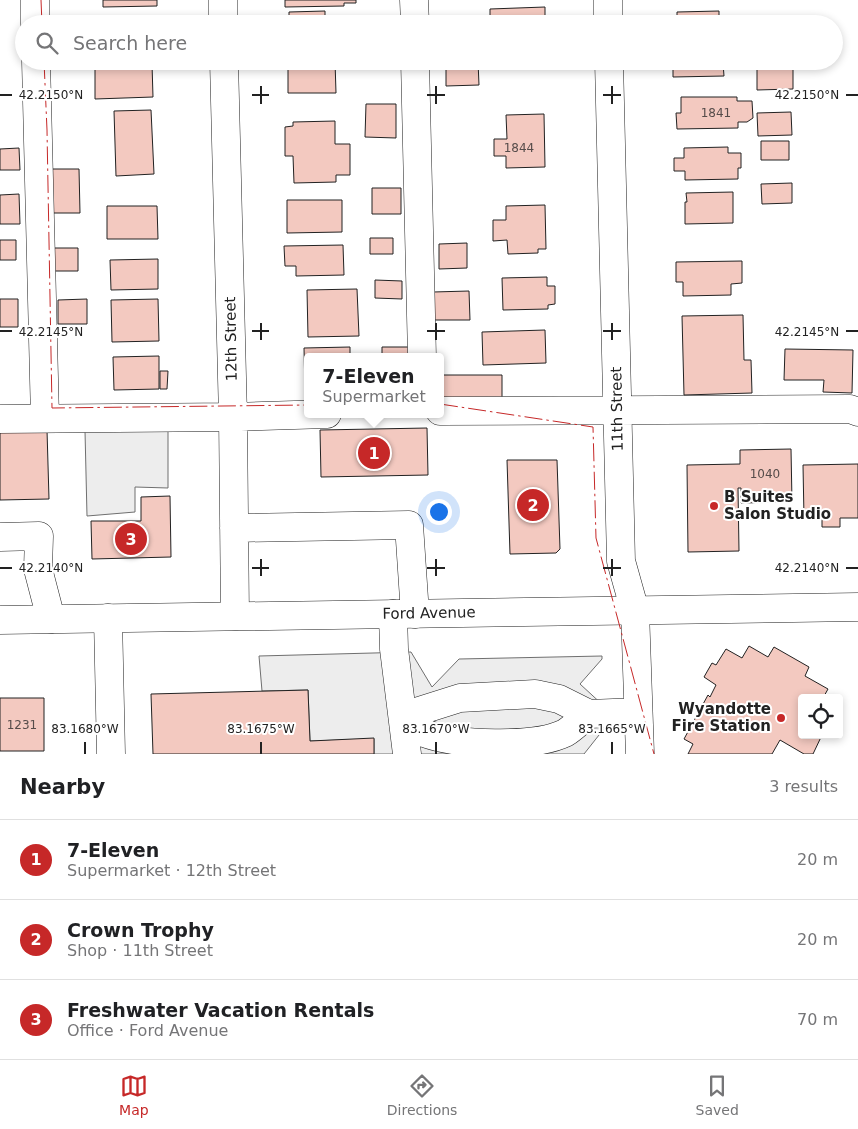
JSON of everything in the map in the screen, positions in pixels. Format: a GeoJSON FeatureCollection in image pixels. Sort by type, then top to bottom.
{"type":"FeatureCollection","features":[{"type":"Feature","properties":{"kind":"street"},"geometry":{"type":"LineString","coordinates":[[35,0],[35,15]]}},
{"type":"Feature","properties":{"kind":"street"},"geometry":{"type":"LineString","coordinates":[[223,0],[224,15]]}},
{"type":"Feature","properties":{"kind":"street"},"geometry":{"type":"LineString","coordinates":[[414,0],[415,15]]}},
{"type":"Feature","properties":{"kind":"street"},"geometry":{"type":"LineString","coordinates":[[608,0],[608,15]]}},
{"type":"Feature","properties":{"kind":"street"},"geometry":{"type":"LineString","coordinates":[[36,70],[45,418]]}},
{"type":"Feature","properties":{"kind":"street","name":"12th Street"},"geometry":{"type":"LineString","coordinates":[[224,70],[233,417],[235,616]]}},
{"type":"Feature","properties":{"kind":"street"},"geometry":{"type":"LineString","coordinates":[[415,70],[422,353]]}},
{"type":"Feature","properties":{"kind":"street","name":"11th Street"},"geometry":{"type":"LineString","coordinates":[[609,70],[621,562],[635,611],[640,754]]}},
{"type":"Feature","properties":{"kind":"street"},"geometry":{"type":"LineString","coordinates":[[444,411],[850,409],[858,412]]}},
{"type":"Feature","properties":{"kind":"street"},"geometry":{"type":"LineString","coordinates":[[0,419],[304,415]]}},
{"type":"Feature","properties":{"kind":"street"},"geometry":{"type":"LineString","coordinates":[[234,528],[409,525],[404,614],[394,649],[407,754]]}},
{"type":"Feature","properties":{"kind":"street"},"geometry":{"type":"LineString","coordinates":[[0,537],[39,536],[38,569],[51,619]]}},
{"type":"Feature","properties":{"kind":"street","name":"Ford Avenue"},"geometry":{"type":"LineString","coordinates":[[0,620],[858,607]]}},
{"type":"Feature","properties":{"kind":"street"},"geometry":{"type":"LineString","coordinates":[[108,618],[111,754]]}},
{"type":"Feature","properties":{"kind":"street"},"geometry":{"type":"LineString","coordinates":[[403,716],[460,698],[535,694],[559,698],[589,714],[638,712]]}},
{"type":"Feature","properties":{"kind":"street"},"geometry":{"type":"LineString","coordinates":[[403,716],[422,732],[463,741],[512,743],[543,740],[565,732],[589,714]]}},
{"type":"Feature","properties":{"kind":"shaded area"},"geometry":{"type":"Polygon","coordinates":[[[85,431],[168,431],[168,488],[135,487],[135,512],[87,516],[85,431]]]}},
{"type":"Feature","properties":{"kind":"shaded area"},"geometry":{"type":"Polygon","coordinates":[[[411,652],[432,687],[459,659],[602,656],[602,659],[580,684],[605,707],[615,707],[615,730],[603,730],[584,754],[374,754],[374,739],[310,741],[308,690],[262,691],[259,656],[411,652]]]}},
{"type":"Feature","properties":{"kind":"building"},"geometry":{"type":"Polygon","coordinates":[[[103,0],[157,0],[157,6],[103,7],[103,0]]]}},
{"type":"Feature","properties":{"kind":"building"},"geometry":{"type":"Polygon","coordinates":[[[285,0],[356,0],[356,3],[344,3],[344,6],[285,7],[285,0]]]}},
{"type":"Feature","properties":{"kind":"building"},"geometry":{"type":"Polygon","coordinates":[[[545,7],[545,15],[490,15],[490,9],[545,7]]]}},
{"type":"Feature","properties":{"kind":"building"},"geometry":{"type":"Polygon","coordinates":[[[325,11],[325,15],[289,15],[289,12],[325,11]]]}},
{"type":"Feature","properties":{"kind":"building"},"geometry":{"type":"Polygon","coordinates":[[[719,11],[719,15],[677,15],[677,12],[719,11]]]}},
{"type":"Feature","properties":{"kind":"building"},"geometry":{"type":"Polygon","coordinates":[[[95,70],[152,70],[153,97],[95,99],[95,70]]]}},
{"type":"Feature","properties":{"kind":"building"},"geometry":{"type":"Polygon","coordinates":[[[288,70],[335,70],[336,93],[288,93],[288,70]]]}},
{"type":"Feature","properties":{"kind":"building"},"geometry":{"type":"Polygon","coordinates":[[[446,70],[478,70],[479,85],[446,86],[446,70]]]}},
{"type":"Feature","properties":{"kind":"building"},"geometry":{"type":"Polygon","coordinates":[[[673,70],[724,70],[724,76],[673,77],[673,70]]]}},
{"type":"Feature","properties":{"kind":"building"},"geometry":{"type":"Polygon","coordinates":[[[757,70],[793,70],[793,89],[757,90],[757,70]]]}},
{"type":"Feature","properties":{"kind":"building"},"geometry":{"type":"Polygon","coordinates":[[[681,97],[737,97],[737,101],[752,101],[753,118],[747,122],[738,122],[738,128],[677,129],[676,113],[681,113],[681,97]]]}},
{"type":"Feature","properties":{"kind":"building"},"geometry":{"type":"Polygon","coordinates":[[[366,104],[396,104],[396,138],[365,137],[366,104]]]}},
{"type":"Feature","properties":{"kind":"building"},"geometry":{"type":"Polygon","coordinates":[[[151,110],[154,174],[116,176],[114,111],[151,110]]]}},
{"type":"Feature","properties":{"kind":"building"},"geometry":{"type":"Polygon","coordinates":[[[791,112],[792,135],[758,136],[757,113],[791,112]]]}},
{"type":"Feature","properties":{"kind":"building"},"geometry":{"type":"Polygon","coordinates":[[[544,114],[545,167],[506,168],[506,156],[494,156],[494,139],[507,139],[506,115],[544,114]]]}},
{"type":"Feature","properties":{"kind":"building"},"geometry":{"type":"Polygon","coordinates":[[[335,121],[335,144],[350,144],[350,175],[336,175],[336,182],[294,183],[293,156],[285,156],[285,127],[293,126],[293,122],[335,121]]]}},
{"type":"Feature","properties":{"kind":"building"},"geometry":{"type":"Polygon","coordinates":[[[761,141],[789,141],[789,160],[761,160],[761,141]]]}},
{"type":"Feature","properties":{"kind":"building"},"geometry":{"type":"Polygon","coordinates":[[[728,147],[728,153],[741,153],[741,168],[738,168],[738,179],[685,180],[685,171],[674,171],[674,158],[684,158],[684,148],[728,147]]]}},
{"type":"Feature","properties":{"kind":"building"},"geometry":{"type":"Polygon","coordinates":[[[19,148],[20,170],[0,170],[0,149],[19,148]]]}},
{"type":"Feature","properties":{"kind":"building"},"geometry":{"type":"Polygon","coordinates":[[[50,169],[79,169],[80,213],[50,213],[50,169]]]}},
{"type":"Feature","properties":{"kind":"building"},"geometry":{"type":"Polygon","coordinates":[[[792,183],[792,203],[762,204],[761,184],[792,183]]]}},
{"type":"Feature","properties":{"kind":"building"},"geometry":{"type":"Polygon","coordinates":[[[372,188],[401,188],[401,214],[372,214],[372,188]]]}},
{"type":"Feature","properties":{"kind":"building"},"geometry":{"type":"Polygon","coordinates":[[[733,192],[733,223],[685,224],[686,193],[733,192]]]}},
{"type":"Feature","properties":{"kind":"building"},"geometry":{"type":"Polygon","coordinates":[[[19,194],[20,224],[0,224],[0,195],[19,194]]]}},
{"type":"Feature","properties":{"kind":"building"},"geometry":{"type":"Polygon","coordinates":[[[287,200],[342,200],[342,232],[287,233],[287,200]]]}},
{"type":"Feature","properties":{"kind":"building"},"geometry":{"type":"Polygon","coordinates":[[[545,205],[546,249],[538,249],[538,253],[508,254],[507,240],[493,241],[493,220],[506,220],[506,206],[545,205]]]}},
{"type":"Feature","properties":{"kind":"building"},"geometry":{"type":"Polygon","coordinates":[[[107,206],[157,206],[158,239],[107,239],[107,206]]]}},
{"type":"Feature","properties":{"kind":"building"},"geometry":{"type":"Polygon","coordinates":[[[370,238],[393,238],[393,254],[370,254],[370,238]]]}},
{"type":"Feature","properties":{"kind":"building"},"geometry":{"type":"Polygon","coordinates":[[[0,240],[16,240],[16,260],[0,260],[0,240]]]}},
{"type":"Feature","properties":{"kind":"building"},"geometry":{"type":"Polygon","coordinates":[[[467,243],[467,268],[439,269],[439,244],[467,243]]]}},
{"type":"Feature","properties":{"kind":"building"},"geometry":{"type":"Polygon","coordinates":[[[343,245],[344,275],[296,276],[296,266],[285,266],[284,246],[343,245]]]}},
{"type":"Feature","properties":{"kind":"building"},"geometry":{"type":"Polygon","coordinates":[[[54,248],[78,248],[78,271],[54,271],[54,248]]]}},
{"type":"Feature","properties":{"kind":"building"},"geometry":{"type":"Polygon","coordinates":[[[158,259],[158,289],[111,290],[110,260],[158,259]]]}},
{"type":"Feature","properties":{"kind":"building"},"geometry":{"type":"Polygon","coordinates":[[[742,261],[742,283],[731,284],[731,295],[683,296],[683,282],[676,282],[676,262],[742,261]]]}},
{"type":"Feature","properties":{"kind":"building"},"geometry":{"type":"Polygon","coordinates":[[[547,277],[547,286],[555,286],[555,304],[548,305],[548,309],[503,310],[502,278],[547,277]]]}},
{"type":"Feature","properties":{"kind":"building"},"geometry":{"type":"Polygon","coordinates":[[[375,280],[402,281],[402,299],[375,298],[375,280]]]}},
{"type":"Feature","properties":{"kind":"building"},"geometry":{"type":"Polygon","coordinates":[[[357,289],[359,336],[308,337],[307,290],[357,289]]]}},
{"type":"Feature","properties":{"kind":"building"},"geometry":{"type":"Polygon","coordinates":[[[469,291],[470,320],[434,320],[433,292],[469,291]]]}},
{"type":"Feature","properties":{"kind":"building"},"geometry":{"type":"Polygon","coordinates":[[[0,299],[18,299],[18,327],[0,327],[0,299]]]}},
{"type":"Feature","properties":{"kind":"building"},"geometry":{"type":"Polygon","coordinates":[[[87,299],[87,324],[58,324],[58,300],[87,299]]]}},
{"type":"Feature","properties":{"kind":"building"},"geometry":{"type":"Polygon","coordinates":[[[158,299],[159,341],[112,342],[111,300],[158,299]]]}},
{"type":"Feature","properties":{"kind":"building"},"geometry":{"type":"Polygon","coordinates":[[[743,315],[744,360],[751,360],[752,393],[684,395],[682,316],[743,315]]]}},
{"type":"Feature","properties":{"kind":"building"},"geometry":{"type":"Polygon","coordinates":[[[545,330],[546,363],[483,365],[482,332],[545,330]]]}},
{"type":"Feature","properties":{"kind":"building"},"geometry":{"type":"Polygon","coordinates":[[[350,347],[350,353],[304,353],[304,348],[350,347]]]}},
{"type":"Feature","properties":{"kind":"building"},"geometry":{"type":"Polygon","coordinates":[[[382,347],[410,347],[410,353],[382,353],[382,347]]]}},
{"type":"Feature","properties":{"kind":"building"},"geometry":{"type":"Polygon","coordinates":[[[785,349],[853,350],[852,393],[823,392],[824,380],[784,380],[785,349]]]}},
{"type":"Feature","properties":{"kind":"building"},"geometry":{"type":"Polygon","coordinates":[[[159,356],[159,389],[114,390],[113,357],[159,356]]]}},
{"type":"Feature","properties":{"kind":"building"},"geometry":{"type":"Polygon","coordinates":[[[160,371],[168,371],[167,389],[160,389],[160,371]]]}},
{"type":"Feature","properties":{"kind":"building"},"geometry":{"type":"Polygon","coordinates":[[[444,375],[502,375],[502,401],[444,400],[444,375]]]}},
{"type":"Feature","properties":{"kind":"building"},"geometry":{"type":"Polygon","coordinates":[[[427,428],[428,475],[321,477],[320,430],[427,428]]]}},
{"type":"Feature","properties":{"kind":"building"},"geometry":{"type":"Polygon","coordinates":[[[47,430],[49,499],[0,500],[0,431],[47,430]]]}},
{"type":"Feature","properties":{"kind":"building"},"geometry":{"type":"Polygon","coordinates":[[[791,449],[792,502],[741,503],[741,488],[738,488],[739,551],[688,552],[687,465],[740,464],[740,450],[791,449]]]}},
{"type":"Feature","properties":{"kind":"building"},"geometry":{"type":"Polygon","coordinates":[[[507,460],[557,460],[560,549],[556,553],[510,554],[507,460]]]}},
{"type":"Feature","properties":{"kind":"building"},"geometry":{"type":"Polygon","coordinates":[[[858,464],[858,518],[840,518],[840,527],[822,527],[822,518],[804,518],[803,465],[858,464]]]}},
{"type":"Feature","properties":{"kind":"building"},"geometry":{"type":"Polygon","coordinates":[[[170,496],[171,557],[92,559],[91,521],[141,521],[141,497],[170,496]]]}},
{"type":"Feature","properties":{"kind":"building"},"geometry":{"type":"Polygon","coordinates":[[[749,646],[768,657],[774,647],[809,667],[805,676],[828,689],[825,694],[798,694],[798,739],[820,739],[813,754],[804,754],[780,740],[772,754],[688,754],[693,744],[684,739],[708,695],[710,697],[716,685],[704,677],[712,663],[716,665],[726,649],[742,658],[749,646]]]}},
{"type":"Feature","properties":{"kind":"building"},"geometry":{"type":"Polygon","coordinates":[[[308,690],[310,741],[374,738],[374,754],[153,754],[151,694],[308,690]]]}},
{"type":"Feature","properties":{"kind":"building"},"geometry":{"type":"Polygon","coordinates":[[[0,698],[44,698],[44,751],[0,751],[0,698]]]}},
{"type":"Feature","properties":{"kind":"power"},"geometry":{"type":"LineString","coordinates":[[41,0],[42,15]]}},
{"type":"Feature","properties":{"kind":"power"},"geometry":{"type":"LineString","coordinates":[[44,70],[52,408],[304,405]]}},
{"type":"Feature","properties":{"kind":"power"},"geometry":{"type":"LineString","coordinates":[[444,405],[593,427],[596,538],[654,754]]}},
{"type":"Feature","properties":{"kind":"place","name":"7-Eleven"},"geometry":{"type":"Point","coordinates":[374,453]}},
{"type":"Feature","properties":{"kind":"place","name":"Crown Trophy"},"geometry":{"type":"Point","coordinates":[533,505]}},
{"type":"Feature","properties":{"kind":"place","name":"B Suites Salon Studio"},"geometry":{"type":"Point","coordinates":[714,506]}},
{"type":"Feature","properties":{"kind":"place","name":"Freshwater Vacation Rentals"},"geometry":{"type":"Point","coordinates":[131,539]}},
{"type":"Feature","properties":{"kind":"place","name":"Wyandotte Fire Station"},"geometry":{"type":"Point","coordinates":[781,718]}}]}
